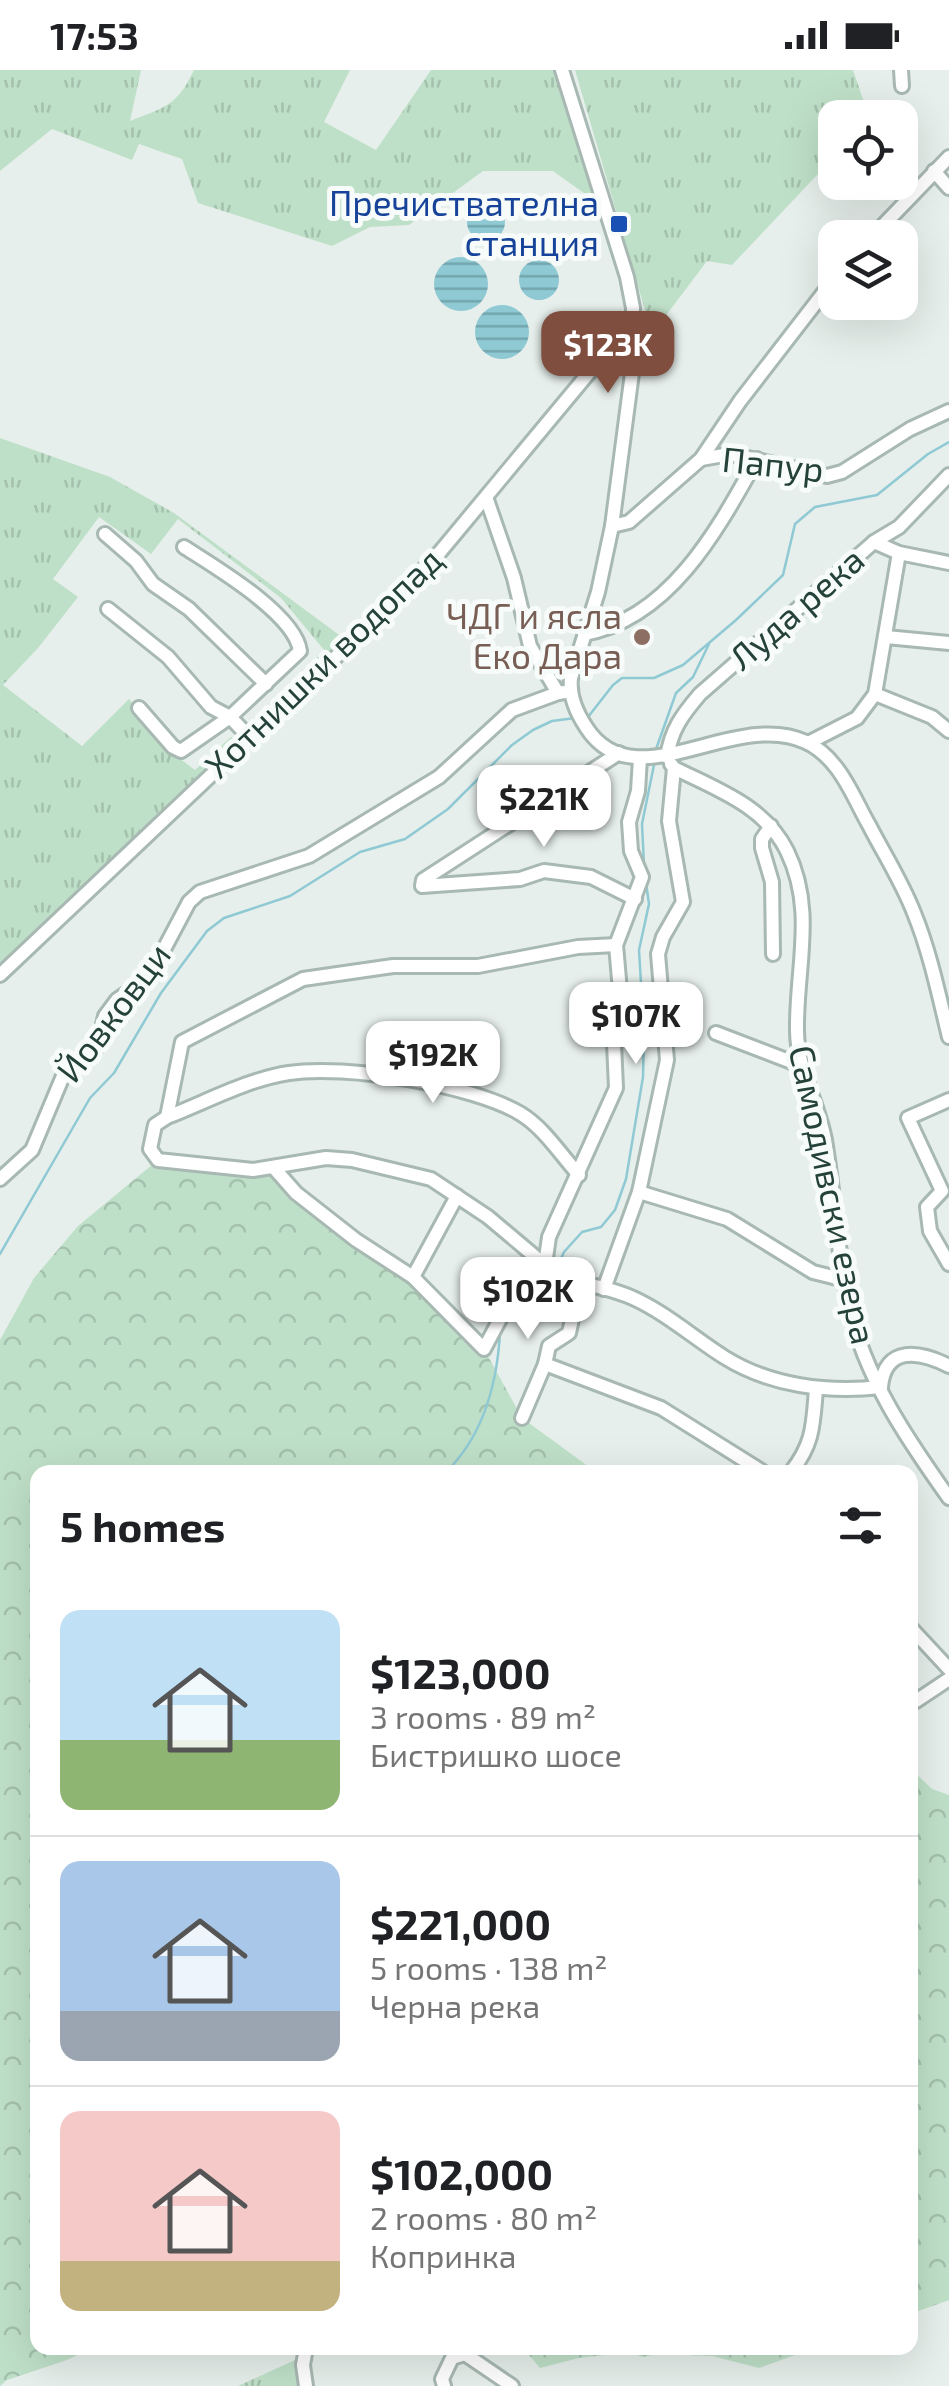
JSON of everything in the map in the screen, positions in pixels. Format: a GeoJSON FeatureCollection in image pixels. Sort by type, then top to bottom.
{"type":"FeatureCollection","features":[{"type":"Feature","properties":{"kind":"street"},"geometry":{"type":"LineString","coordinates":[[562,70],[627,277],[634,345],[612,526],[598,592],[564,692]]}},
{"type":"Feature","properties":{"kind":"street"},"geometry":{"type":"LineString","coordinates":[[901,70],[902,86]]}},
{"type":"Feature","properties":{"kind":"street"},"geometry":{"type":"LineString","coordinates":[[888,220],[949,157]]}},
{"type":"Feature","properties":{"kind":"street"},"geometry":{"type":"LineString","coordinates":[[934,171],[949,188]]}},
{"type":"Feature","properties":{"kind":"street"},"geometry":{"type":"LineString","coordinates":[[612,526],[629,522],[701,458],[740,400],[818,300]]}},
{"type":"Feature","properties":{"kind":"street","name":"Хотнишки водопад"},"geometry":{"type":"LineString","coordinates":[[0,975],[376,619],[486,496],[607,351],[634,345]]}},
{"type":"Feature","properties":{"kind":"street","name":"Папур"},"geometry":{"type":"LineString","coordinates":[[701,458],[730,454],[827,476],[842,472],[949,411]]}},
{"type":"Feature","properties":{"kind":"street"},"geometry":{"type":"LineString","coordinates":[[584,634],[622,623],[672,585],[721,524],[757,459]]}},
{"type":"Feature","properties":{"kind":"street","name":"Луда река"},"geometry":{"type":"LineString","coordinates":[[604,1289],[639,1192],[667,1060],[658,954],[683,902],[669,820],[670,736],[700,694],[874,542],[899,526],[949,475]]}},
{"type":"Feature","properties":{"kind":"street"},"geometry":{"type":"LineString","coordinates":[[486,496],[514,578],[530,646],[594,739],[619,753],[671,762],[744,734],[767,732],[808,742],[822,752],[842,776],[907,896],[949,1037]]}},
{"type":"Feature","properties":{"kind":"street"},"geometry":{"type":"LineString","coordinates":[[106,534],[136,560],[153,584],[189,609],[266,684]]}},
{"type":"Feature","properties":{"kind":"street"},"geometry":{"type":"LineString","coordinates":[[874,542],[899,553],[949,563]]}},
{"type":"Feature","properties":{"kind":"street"},"geometry":{"type":"LineString","coordinates":[[139,708],[173,747],[181,750],[230,717],[298,654],[299,642],[273,609],[184,547]]}},
{"type":"Feature","properties":{"kind":"street"},"geometry":{"type":"LineString","coordinates":[[808,742],[857,718],[875,694],[899,553]]}},
{"type":"Feature","properties":{"kind":"street"},"geometry":{"type":"LineString","coordinates":[[108,610],[168,657],[211,707],[230,717],[250,738]]}},
{"type":"Feature","properties":{"kind":"street"},"geometry":{"type":"LineString","coordinates":[[886,637],[949,642]]}},
{"type":"Feature","properties":{"kind":"street","name":"Йовковци"},"geometry":{"type":"LineString","coordinates":[[0,1180],[32,1150],[63,1076],[98,1046],[104,1016],[154,968],[189,902],[200,892],[309,856],[439,776],[512,710],[564,692]]}},
{"type":"Feature","properties":{"kind":"street"},"geometry":{"type":"LineString","coordinates":[[875,694],[932,717],[949,731]]}},
{"type":"Feature","properties":{"kind":"street"},"geometry":{"type":"LineString","coordinates":[[619,753],[424,880],[422,886],[520,878],[544,872],[590,877],[634,899]]}},
{"type":"Feature","properties":{"kind":"street"},"geometry":{"type":"LineString","coordinates":[[274,1168],[296,1193],[356,1240],[413,1277],[484,1350],[507,1306],[545,1265],[549,1238],[616,1088],[614,1043],[620,991],[616,945],[642,878],[631,851],[629,822],[638,791],[640,758]]}},
{"type":"Feature","properties":{"kind":"street","name":"Самодивски езера"},"geometry":{"type":"LineString","coordinates":[[671,762],[742,803],[771,826],[793,866],[802,900],[804,930],[797,1030],[802,1066],[824,1139],[845,1280],[862,1352],[887,1405],[949,1498]]}},
{"type":"Feature","properties":{"kind":"street"},"geometry":{"type":"LineString","coordinates":[[771,826],[762,839],[762,848],[772,882],[773,954]]}},
{"type":"Feature","properties":{"kind":"street"},"geometry":{"type":"LineString","coordinates":[[167,1117],[182,1042],[303,979],[393,966],[478,966],[578,947],[616,945]]}},
{"type":"Feature","properties":{"kind":"street"},"geometry":{"type":"LineString","coordinates":[[716,1032],[802,1066]]}},
{"type":"Feature","properties":{"kind":"street"},"geometry":{"type":"LineString","coordinates":[[579,1176],[522,1114],[481,1097],[431,1084],[324,1071],[270,1077],[167,1117],[155,1125],[150,1149],[158,1160],[254,1170],[326,1158],[352,1160],[431,1180],[488,1216],[558,1279],[633,1298],[728,1360],[777,1380],[847,1391],[881,1387],[886,1367],[900,1356],[922,1355],[949,1366]]}},
{"type":"Feature","properties":{"kind":"street"},"geometry":{"type":"LineString","coordinates":[[949,1100],[908,1118],[942,1191],[927,1207],[927,1220],[949,1264]]}},
{"type":"Feature","properties":{"kind":"street"},"geometry":{"type":"LineString","coordinates":[[639,1192],[727,1219],[814,1272],[845,1280]]}},
{"type":"Feature","properties":{"kind":"street"},"geometry":{"type":"LineString","coordinates":[[413,1277],[457,1196]]}},
{"type":"Feature","properties":{"kind":"street"},"geometry":{"type":"LineString","coordinates":[[522,1418],[549,1346],[569,1333],[580,1282]]}},
{"type":"Feature","properties":{"kind":"street"},"geometry":{"type":"LineString","coordinates":[[545,1364],[661,1408],[752,1465]]}},
{"type":"Feature","properties":{"kind":"street","name":"Самодивски езера"},"geometry":{"type":"LineString","coordinates":[[798,1465],[808,1452],[816,1389]]}},
{"type":"Feature","properties":{"kind":"street"},"geometry":{"type":"LineString","coordinates":[[918,1636],[949,1669]]}},
{"type":"Feature","properties":{"kind":"street"},"geometry":{"type":"LineString","coordinates":[[918,1700],[949,1678]]}},
{"type":"Feature","properties":{"kind":"street"},"geometry":{"type":"LineString","coordinates":[[305,2355],[306,2386]]}},
{"type":"Feature","properties":{"kind":"street"},"geometry":{"type":"LineString","coordinates":[[444,2386],[442,2379],[452,2358],[462,2355]]}},
{"type":"Feature","properties":{"kind":"street"},"geometry":{"type":"LineString","coordinates":[[466,2355],[506,2384]]}},
{"type":"Feature","properties":{"kind":"green space"},"geometry":{"type":"Polygon","coordinates":[[[0,70],[141,70],[130,121],[169,104],[194,70],[350,70],[324,122],[376,150],[431,70],[555,70],[593,194],[588,196],[553,171],[483,171],[409,225],[370,227],[332,246],[198,203],[182,159],[139,144],[132,160],[52,129],[0,171],[0,70]]]}},
{"type":"Feature","properties":{"kind":"green space"},"geometry":{"type":"Polygon","coordinates":[[[575,70],[853,70],[863,100],[818,100],[818,174],[732,265],[707,261],[652,334],[575,70]]]}},
{"type":"Feature","properties":{"kind":"green space"},"geometry":{"type":"Polygon","coordinates":[[[0,438],[110,477],[174,513],[350,643],[0,975],[0,438]],[[99,517],[53,579],[78,597],[3,685],[82,746],[129,699],[179,758],[195,770],[231,737],[239,744],[324,650],[281,598],[178,519],[151,554],[99,517]]]}},
{"type":"Feature","properties":{"kind":"green space"},"geometry":{"type":"Polygon","coordinates":[[[158,1160],[274,1168],[413,1277],[484,1349],[522,1418],[586,1465],[30,1465],[30,2355],[77,2355],[0,2386],[0,1340],[34,1278],[78,1226],[158,1160]]]}},
{"type":"Feature","properties":{"kind":"green space"},"geometry":{"type":"Polygon","coordinates":[[[918,1776],[932,1789],[949,1795],[949,2300],[918,2311],[918,1776]]]}},
{"type":"Feature","properties":{"kind":"green space"},"geometry":{"type":"Polygon","coordinates":[[[529,2355],[604,2355],[579,2358],[540,2368],[529,2355]]]}},
{"type":"Feature","properties":{"kind":"green space"},"geometry":{"type":"Polygon","coordinates":[[[685,2355],[795,2355],[759,2368],[712,2356],[685,2355]]]}},
{"type":"Feature","properties":{"kind":"green space"},"geometry":{"type":"Polygon","coordinates":[[[295,2360],[301,2386],[238,2386],[295,2360]]]}},
{"type":"Feature","properties":{"kind":"water"},"geometry":{"type":"Polygon","coordinates":[[[486,203],[500,208],[505,222],[500,236],[486,241],[472,236],[467,222],[472,208],[486,203]]]}},
{"type":"Feature","properties":{"kind":"water"},"geometry":{"type":"Polygon","coordinates":[[[461,257],[480,265],[488,284],[480,303],[461,311],[442,303],[434,284],[442,265],[461,257]]]}},
{"type":"Feature","properties":{"kind":"water"},"geometry":{"type":"Polygon","coordinates":[[[539,260],[553,266],[559,280],[553,294],[539,300],[525,294],[519,280],[525,266],[539,260]]]}},
{"type":"Feature","properties":{"kind":"water"},"geometry":{"type":"Polygon","coordinates":[[[502,305],[521,313],[529,332],[521,351],[502,359],[483,351],[475,332],[483,313],[502,305]]]}},
{"type":"Feature","properties":{"kind":"waterway"},"geometry":{"type":"LineString","coordinates":[[588,717],[622,678],[654,678],[683,665],[736,620],[783,575],[795,524],[815,507],[877,495],[949,442]]}},
{"type":"Feature","properties":{"kind":"waterway"},"geometry":{"type":"LineString","coordinates":[[655,752],[676,693],[693,677],[709,644]]}},
{"type":"Feature","properties":{"kind":"waterway"},"geometry":{"type":"LineString","coordinates":[[0,1254],[90,1098],[114,1073],[161,993],[207,931],[224,918],[290,896],[360,852],[405,839],[448,809],[512,745],[533,730],[552,721],[575,718]]}},
{"type":"Feature","properties":{"kind":"waterway"},"geometry":{"type":"LineString","coordinates":[[644,865],[642,824],[655,760]]}},
{"type":"Feature","properties":{"kind":"waterway"},"geometry":{"type":"LineString","coordinates":[[555,1272],[564,1252],[582,1232],[601,1227],[615,1210],[626,1179],[643,1077],[639,950],[649,904],[646,883]]}},
{"type":"Feature","properties":{"kind":"waterway"},"geometry":{"type":"LineString","coordinates":[[515,1305],[549,1285]]}},
{"type":"Feature","properties":{"kind":"waterway"},"geometry":{"type":"LineString","coordinates":[[452,1465],[470,1442],[486,1408],[496,1371],[500,1333]]}},
{"type":"Feature","properties":{"kind":"place","name":"Пречиствателна станция"},"geometry":{"type":"Point","coordinates":[619,224]}},
{"type":"Feature","properties":{"kind":"place","name":"ЧДГ и ясла Еко Дара"},"geometry":{"type":"Point","coordinates":[642,637]}}]}
